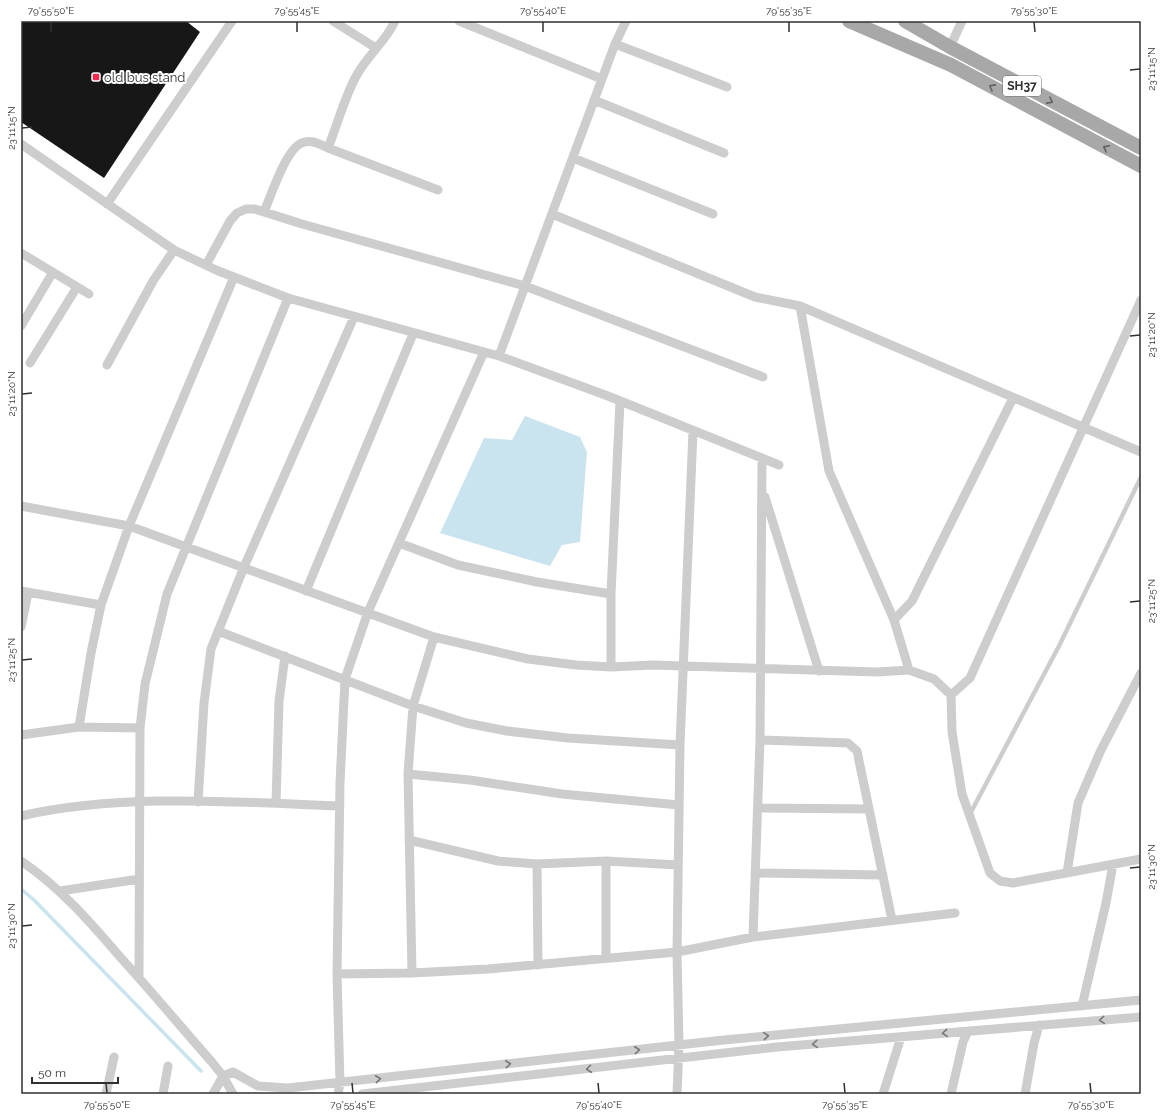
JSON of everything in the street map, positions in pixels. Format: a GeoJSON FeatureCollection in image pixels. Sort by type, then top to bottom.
{"type":"FeatureCollection","features":[{"type":"Feature","properties":{"kind":"main road"},"geometry":{"type":"LineString","coordinates":[[849,21],[951,65],[1141,166]]}},
{"type":"Feature","properties":{"kind":"main road"},"geometry":{"type":"LineString","coordinates":[[871,21],[884,36]]}},
{"type":"Feature","properties":{"kind":"main road","name":"SH37"},"geometry":{"type":"LineString","coordinates":[[905,21],[950,47],[1141,148]]}},
{"type":"Feature","properties":{"kind":"street"},"geometry":{"type":"LineString","coordinates":[[107,204],[232,21]]}},
{"type":"Feature","properties":{"kind":"street"},"geometry":{"type":"LineString","coordinates":[[333,21],[376,48]]}},
{"type":"Feature","properties":{"kind":"street"},"geometry":{"type":"LineString","coordinates":[[328,148],[356,75],[367,58],[389,35],[396,21]]}},
{"type":"Feature","properties":{"kind":"street"},"geometry":{"type":"LineString","coordinates":[[459,21],[602,79]]}},
{"type":"Feature","properties":{"kind":"street"},"geometry":{"type":"LineString","coordinates":[[499,356],[615,44],[626,21]]}},
{"type":"Feature","properties":{"kind":"street"},"geometry":{"type":"LineString","coordinates":[[950,47],[962,21]]}},
{"type":"Feature","properties":{"kind":"street"},"geometry":{"type":"LineString","coordinates":[[615,44],[727,87]]}},
{"type":"Feature","properties":{"kind":"street"},"geometry":{"type":"LineString","coordinates":[[594,100],[724,153]]}},
{"type":"Feature","properties":{"kind":"street"},"geometry":{"type":"LineString","coordinates":[[264,212],[286,160],[296,146],[304,142],[311,142],[328,148],[438,190]]}},
{"type":"Feature","properties":{"kind":"street"},"geometry":{"type":"LineString","coordinates":[[21,144],[174,250],[234,277],[288,298],[413,334],[499,356],[620,401],[779,465]]}},
{"type":"Feature","properties":{"kind":"street"},"geometry":{"type":"LineString","coordinates":[[573,158],[713,214]]}},
{"type":"Feature","properties":{"kind":"street"},"geometry":{"type":"LineString","coordinates":[[206,265],[230,221],[238,213],[246,209],[255,209],[525,286],[763,377]]}},
{"type":"Feature","properties":{"kind":"street"},"geometry":{"type":"LineString","coordinates":[[552,214],[755,297],[800,306],[1141,452]]}},
{"type":"Feature","properties":{"kind":"street"},"geometry":{"type":"LineString","coordinates":[[107,365],[153,281],[174,250]]}},
{"type":"Feature","properties":{"kind":"street"},"geometry":{"type":"LineString","coordinates":[[22,256],[53,272],[89,294]]}},
{"type":"Feature","properties":{"kind":"street"},"geometry":{"type":"LineString","coordinates":[[21,326],[53,272]]}},
{"type":"Feature","properties":{"kind":"street"},"geometry":{"type":"LineString","coordinates":[[78,727],[101,605],[129,526],[234,277]]}},
{"type":"Feature","properties":{"kind":"street"},"geometry":{"type":"LineString","coordinates":[[30,363],[77,287]]}},
{"type":"Feature","properties":{"kind":"street"},"geometry":{"type":"LineString","coordinates":[[139,978],[140,728],[145,684],[167,594],[185,546],[288,298]]}},
{"type":"Feature","properties":{"kind":"street"},"geometry":{"type":"LineString","coordinates":[[951,695],[970,678],[1141,300]]}},
{"type":"Feature","properties":{"kind":"street"},"geometry":{"type":"LineString","coordinates":[[800,306],[829,471],[894,620],[909,670]]}},
{"type":"Feature","properties":{"kind":"street"},"geometry":{"type":"LineString","coordinates":[[198,802],[204,703],[212,649],[244,567],[354,317]]}},
{"type":"Feature","properties":{"kind":"street"},"geometry":{"type":"LineString","coordinates":[[306,591],[413,334]]}},
{"type":"Feature","properties":{"kind":"street"},"geometry":{"type":"LineString","coordinates":[[338,1094],[340,1083],[337,974],[340,806],[345,679],[368,612],[484,352]]}},
{"type":"Feature","properties":{"kind":"street"},"geometry":{"type":"LineString","coordinates":[[894,620],[912,601],[1013,398]]}},
{"type":"Feature","properties":{"kind":"street"},"geometry":{"type":"LineString","coordinates":[[611,667],[611,594],[620,401]]}},
{"type":"Feature","properties":{"kind":"street"},"geometry":{"type":"LineString","coordinates":[[677,1094],[679,1045],[677,952],[680,745],[693,431]]}},
{"type":"Feature","properties":{"kind":"street"},"geometry":{"type":"LineString","coordinates":[[753,937],[760,740],[759,669],[762,459]]}},
{"type":"Feature","properties":{"kind":"street"},"geometry":{"type":"LineString","coordinates":[[762,488],[819,671]]}},
{"type":"Feature","properties":{"kind":"street"},"geometry":{"type":"LineString","coordinates":[[21,506],[129,526],[434,636],[528,659],[576,665],[611,667],[684,666],[878,672],[909,670],[934,679],[951,695],[952,732],[956,766],[962,794],[990,873],[1000,881],[1013,883],[1141,859]]}},
{"type":"Feature","properties":{"kind":"street"},"geometry":{"type":"LineString","coordinates":[[399,543],[458,565],[537,582],[611,594]]}},
{"type":"Feature","properties":{"kind":"street"},"geometry":{"type":"LineString","coordinates":[[21,627],[24,592],[101,605]]}},
{"type":"Feature","properties":{"kind":"street"},"geometry":{"type":"LineString","coordinates":[[218,631],[413,706],[466,724],[507,731],[568,738],[680,745]]}},
{"type":"Feature","properties":{"kind":"street"},"geometry":{"type":"LineString","coordinates":[[412,973],[408,774],[413,706],[434,636]]}},
{"type":"Feature","properties":{"kind":"street"},"geometry":{"type":"LineString","coordinates":[[276,803],[279,701],[285,656]]}},
{"type":"Feature","properties":{"kind":"street"},"geometry":{"type":"LineString","coordinates":[[1067,873],[1078,803],[1101,750],[1141,673]]}},
{"type":"Feature","properties":{"kind":"street"},"geometry":{"type":"LineString","coordinates":[[21,735],[78,727],[140,728]]}},
{"type":"Feature","properties":{"kind":"street"},"geometry":{"type":"LineString","coordinates":[[760,740],[848,743],[857,751],[892,920]]}},
{"type":"Feature","properties":{"kind":"street"},"geometry":{"type":"LineString","coordinates":[[408,774],[470,780],[562,794],[679,805]]}},
{"type":"Feature","properties":{"kind":"street"},"geometry":{"type":"LineString","coordinates":[[21,816],[51,809],[139,802],[276,803],[340,806]]}},
{"type":"Feature","properties":{"kind":"street"},"geometry":{"type":"LineString","coordinates":[[758,808],[869,809]]}},
{"type":"Feature","properties":{"kind":"street"},"geometry":{"type":"LineString","coordinates":[[409,840],[498,861],[537,864],[606,861],[678,865]]}},
{"type":"Feature","properties":{"kind":"street"},"geometry":{"type":"LineString","coordinates":[[21,861],[36,871],[60,892],[102,935],[223,1076],[233,1094]]}},
{"type":"Feature","properties":{"kind":"street"},"geometry":{"type":"LineString","coordinates":[[606,861],[606,958]]}},
{"type":"Feature","properties":{"kind":"street"},"geometry":{"type":"LineString","coordinates":[[537,864],[538,965]]}},
{"type":"Feature","properties":{"kind":"street"},"geometry":{"type":"LineString","coordinates":[[1082,1006],[1106,903],[1112,864]]}},
{"type":"Feature","properties":{"kind":"street"},"geometry":{"type":"LineString","coordinates":[[755,873],[883,875]]}},
{"type":"Feature","properties":{"kind":"street"},"geometry":{"type":"LineString","coordinates":[[60,892],[139,879]]}},
{"type":"Feature","properties":{"kind":"street"},"geometry":{"type":"LineString","coordinates":[[337,974],[412,973],[538,965],[677,952],[753,937],[955,913]]}},
{"type":"Feature","properties":{"kind":"street"},"geometry":{"type":"LineString","coordinates":[[213,1094],[223,1076],[233,1072],[258,1086],[288,1088],[679,1045],[1141,1000]]}},
{"type":"Feature","properties":{"kind":"street"},"geometry":{"type":"LineString","coordinates":[[362,1094],[777,1047],[1141,1016]]}},
{"type":"Feature","properties":{"kind":"street"},"geometry":{"type":"LineString","coordinates":[[1025,1094],[1032,1049],[1039,1025]]}},
{"type":"Feature","properties":{"kind":"street"},"geometry":{"type":"LineString","coordinates":[[951,1094],[963,1042],[968,1031]]}},
{"type":"Feature","properties":{"kind":"street"},"geometry":{"type":"LineString","coordinates":[[883,1094],[901,1037]]}},
{"type":"Feature","properties":{"kind":"street"},"geometry":{"type":"LineString","coordinates":[[106,1094],[114,1057]]}},
{"type":"Feature","properties":{"kind":"street"},"geometry":{"type":"LineString","coordinates":[[163,1094],[168,1066]]}},
{"type":"Feature","properties":{"kind":"lane"},"geometry":{"type":"LineString","coordinates":[[969,816],[1059,646],[1141,477]]}},
{"type":"Feature","properties":{"kind":"water"},"geometry":{"type":"Polygon","coordinates":[[[525,416],[580,437],[587,452],[580,542],[562,545],[550,566],[440,533],[484,438],[512,440],[525,416]]]}},
{"type":"Feature","properties":{"kind":"building","name":"old bus stand"},"geometry":{"type":"Polygon","coordinates":[[[21,21],[186,21],[200,32],[104,178],[21,122],[21,21]]]}},
{"type":"Feature","properties":{"kind":"waterway"},"geometry":{"type":"LineString","coordinates":[[21,889],[34,900],[201,1071]]}},
{"type":"Feature","properties":{"kind":"place","name":"old bus stand"},"geometry":{"type":"Point","coordinates":[96,77]}}]}
